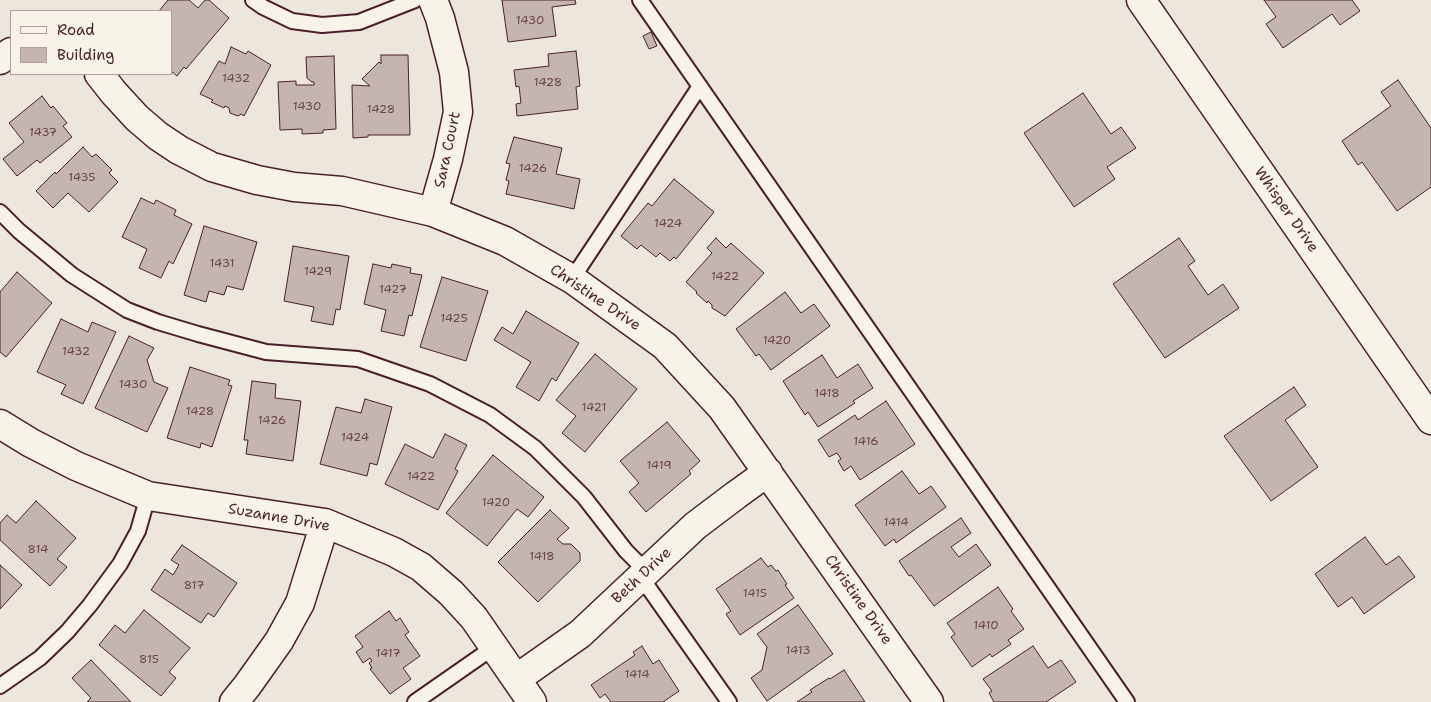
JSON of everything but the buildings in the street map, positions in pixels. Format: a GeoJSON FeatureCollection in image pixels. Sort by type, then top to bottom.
{"type":"FeatureCollection","features":[{"type":"Feature","properties":{"kind":"street","name":"Sara Court"},"geometry":{"type":"LineString","coordinates":[[433,0],[440,18],[454,72],[458,112],[448,159],[433,212]]}},
{"type":"Feature","properties":{"kind":"street","name":"Whisper Drive"},"geometry":{"type":"LineString","coordinates":[[1141,0],[1431,420]]}},
{"type":"Feature","properties":{"kind":"street","name":"Christine Drive"},"geometry":{"type":"LineString","coordinates":[[100,75],[138,118],[158,136],[179,150],[212,167],[257,180],[294,187],[342,191],[433,212],[505,241],[572,279],[665,346],[722,408],[930,702]]}},
{"type":"Feature","properties":{"kind":"street","name":"Suzanne Drive"},"geometry":{"type":"LineString","coordinates":[[0,424],[31,443],[76,466],[148,496],[325,523],[394,552],[422,567],[451,593],[474,618],[532,702]]}},
{"type":"Feature","properties":{"kind":"street","name":"Beth Drive"},"geometry":{"type":"LineString","coordinates":[[516,679],[580,634],[695,526],[768,472]]}},
{"type":"Feature","properties":{"kind":"street"},"geometry":{"type":"LineString","coordinates":[[234,702],[279,641],[300,603],[325,523]]}},
{"type":"Feature","properties":{"kind":"lane"},"geometry":{"type":"LineString","coordinates":[[253,0],[292,21],[322,25],[359,22],[415,0]]}},
{"type":"Feature","properties":{"kind":"lane"},"geometry":{"type":"LineString","coordinates":[[640,0],[1127,702]]}},
{"type":"Feature","properties":{"kind":"lane"},"geometry":{"type":"LineString","coordinates":[[572,279],[700,86]]}},
{"type":"Feature","properties":{"kind":"lane"},"geometry":{"type":"LineString","coordinates":[[0,212],[19,232],[72,275],[127,310],[190,332],[266,352],[358,359],[430,384],[490,416],[534,448],[584,497],[644,574],[730,702]]}},
{"type":"Feature","properties":{"kind":"lane"},"geometry":{"type":"LineString","coordinates":[[0,686],[40,658],[67,632],[90,604],[120,564],[138,531],[148,496]]}},
{"type":"Feature","properties":{"kind":"lane"},"geometry":{"type":"LineString","coordinates":[[415,702],[494,647]]}}]}
